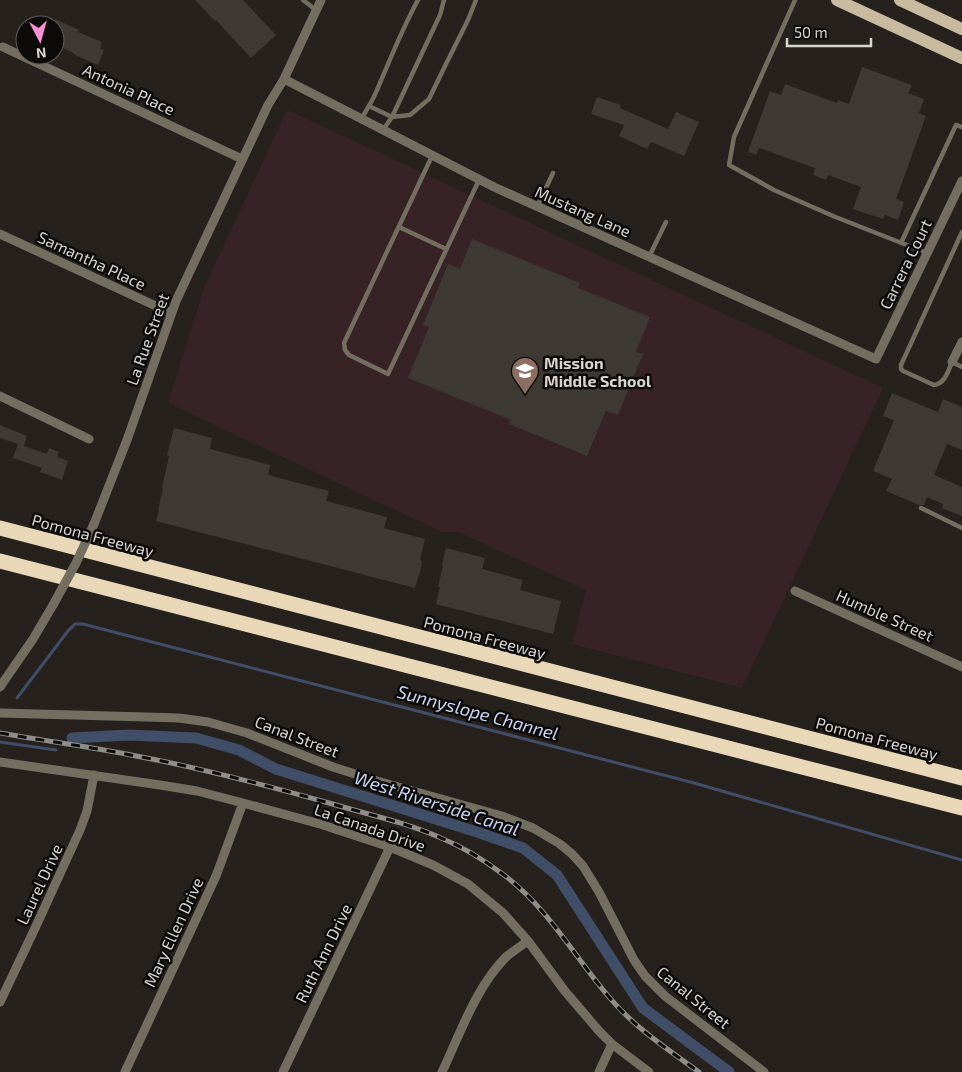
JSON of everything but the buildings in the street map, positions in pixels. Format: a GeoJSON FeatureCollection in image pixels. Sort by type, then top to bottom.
{"type":"FeatureCollection","features":[{"type":"Feature","properties":{"kind":"highway","name":"Pomona Freeway"},"geometry":{"type":"LineString","coordinates":[[0,528],[962,778]]}},
{"type":"Feature","properties":{"kind":"highway"},"geometry":{"type":"LineString","coordinates":[[0,561],[962,808]]}},
{"type":"Feature","properties":{"kind":"main road"},"geometry":{"type":"LineString","coordinates":[[837,0],[962,58]]}},
{"type":"Feature","properties":{"kind":"main road"},"geometry":{"type":"LineString","coordinates":[[900,0],[962,29]]}},
{"type":"Feature","properties":{"kind":"street","name":"La Rue Street"},"geometry":{"type":"LineString","coordinates":[[0,687],[33,639],[76,563],[94,524],[127,440],[171,313],[242,159],[268,105],[284,80],[320,0]]}},
{"type":"Feature","properties":{"kind":"street","name":"Antonia Place"},"geometry":{"type":"LineString","coordinates":[[3,48],[242,159]]}},
{"type":"Feature","properties":{"kind":"street","name":"Mustang Lane"},"geometry":{"type":"LineString","coordinates":[[284,80],[479,180],[876,359]]}},
{"type":"Feature","properties":{"kind":"street","name":"Carrera Court"},"geometry":{"type":"LineString","coordinates":[[876,359],[962,181]]}},
{"type":"Feature","properties":{"kind":"street","name":"Samantha Place"},"geometry":{"type":"LineString","coordinates":[[0,234],[171,313]]}},
{"type":"Feature","properties":{"kind":"street"},"geometry":{"type":"LineString","coordinates":[[952,362],[962,342]]}},
{"type":"Feature","properties":{"kind":"street"},"geometry":{"type":"LineString","coordinates":[[0,396],[89,439]]}},
{"type":"Feature","properties":{"kind":"street","name":"Humble Street"},"geometry":{"type":"LineString","coordinates":[[796,591],[962,667]]}},
{"type":"Feature","properties":{"kind":"street","name":"Canal Street"},"geometry":{"type":"LineString","coordinates":[[0,714],[146,716],[208,722],[247,733],[333,767],[502,816],[533,828],[560,844],[583,866],[599,892],[634,960],[645,976],[665,996],[764,1072]]}},
{"type":"Feature","properties":{"kind":"street","name":"La Canada Drive"},"geometry":{"type":"LineString","coordinates":[[0,762],[160,784],[197,791],[320,824],[390,847],[433,865],[468,884],[503,913],[528,941],[564,990],[599,1031],[612,1044],[649,1072]]}},
{"type":"Feature","properties":{"kind":"street","name":"Laurel Drive"},"geometry":{"type":"LineString","coordinates":[[0,1002],[38,924],[80,830],[87,810],[94,776]]}},
{"type":"Feature","properties":{"kind":"street","name":"Mary Ellen Drive"},"geometry":{"type":"LineString","coordinates":[[125,1072],[216,876],[243,802]]}},
{"type":"Feature","properties":{"kind":"street","name":"Ruth Ann Drive"},"geometry":{"type":"LineString","coordinates":[[283,1072],[390,847]]}},
{"type":"Feature","properties":{"kind":"street"},"geometry":{"type":"LineString","coordinates":[[442,1072],[473,1005],[488,979],[507,957],[528,941]]}},
{"type":"Feature","properties":{"kind":"street"},"geometry":{"type":"LineString","coordinates":[[599,1072],[612,1044]]}},
{"type":"Feature","properties":{"kind":"lane"},"geometry":{"type":"LineString","coordinates":[[303,0],[316,10]]}},
{"type":"Feature","properties":{"kind":"lane"},"geometry":{"type":"LineString","coordinates":[[362,119],[418,0]]}},
{"type":"Feature","properties":{"kind":"lane"},"geometry":{"type":"LineString","coordinates":[[383,130],[392,117],[440,15],[444,0]]}},
{"type":"Feature","properties":{"kind":"lane"},"geometry":{"type":"LineString","coordinates":[[369,106],[392,117],[410,115],[429,99],[476,0]]}},
{"type":"Feature","properties":{"kind":"lane"},"geometry":{"type":"LineString","coordinates":[[795,0],[734,137],[728,165],[774,190],[927,253]]}},
{"type":"Feature","properties":{"kind":"lane"},"geometry":{"type":"LineString","coordinates":[[901,243],[956,125],[962,127]]}},
{"type":"Feature","properties":{"kind":"lane"},"geometry":{"type":"LineString","coordinates":[[432,156],[344,343],[344,350],[348,355],[388,374],[479,180]]}},
{"type":"Feature","properties":{"kind":"lane"},"geometry":{"type":"LineString","coordinates":[[537,207],[553,173]]}},
{"type":"Feature","properties":{"kind":"lane"},"geometry":{"type":"LineString","coordinates":[[648,257],[666,222]]}},
{"type":"Feature","properties":{"kind":"lane"},"geometry":{"type":"LineString","coordinates":[[399,227],[446,249]]}},
{"type":"Feature","properties":{"kind":"lane"},"geometry":{"type":"LineString","coordinates":[[962,232],[901,365],[903,371],[934,385],[939,385],[942,382],[952,362],[962,367]]}},
{"type":"Feature","properties":{"kind":"lane"},"geometry":{"type":"LineString","coordinates":[[921,508],[962,528]]}},
{"type":"Feature","properties":{"kind":"shaded area","name":"Mission Middle School"},"geometry":{"type":"Polygon","coordinates":[[[290,111],[883,388],[742,688],[572,644],[586,590],[458,532],[442,532],[168,403],[204,288],[286,112],[290,111]]]}},
{"type":"Feature","properties":{"kind":"waterway","name":"Sunnyslope Channel"},"geometry":{"type":"LineString","coordinates":[[17,698],[68,631],[75,624],[83,624],[694,783],[962,860]]}},
{"type":"Feature","properties":{"kind":"waterway","name":"West Riverside Canal"},"geometry":{"type":"LineString","coordinates":[[72,738],[129,735],[196,738],[239,750],[276,769],[523,848],[557,875],[643,1008],[729,1072]]}},
{"type":"Feature","properties":{"kind":"waterway","name":"West Riverside Canal"},"geometry":{"type":"LineString","coordinates":[[0,742],[56,750]]}},
{"type":"Feature","properties":{"kind":"railway"},"geometry":{"type":"LineString","coordinates":[[0,733],[119,753],[233,777],[399,823],[427,832],[457,845],[489,864],[520,888],[547,917],[619,1008],[651,1037],[699,1072]]}},
{"type":"Feature","properties":{"kind":"place","name":"Mission Middle School"},"geometry":{"type":"Point","coordinates":[525,395]}}]}
